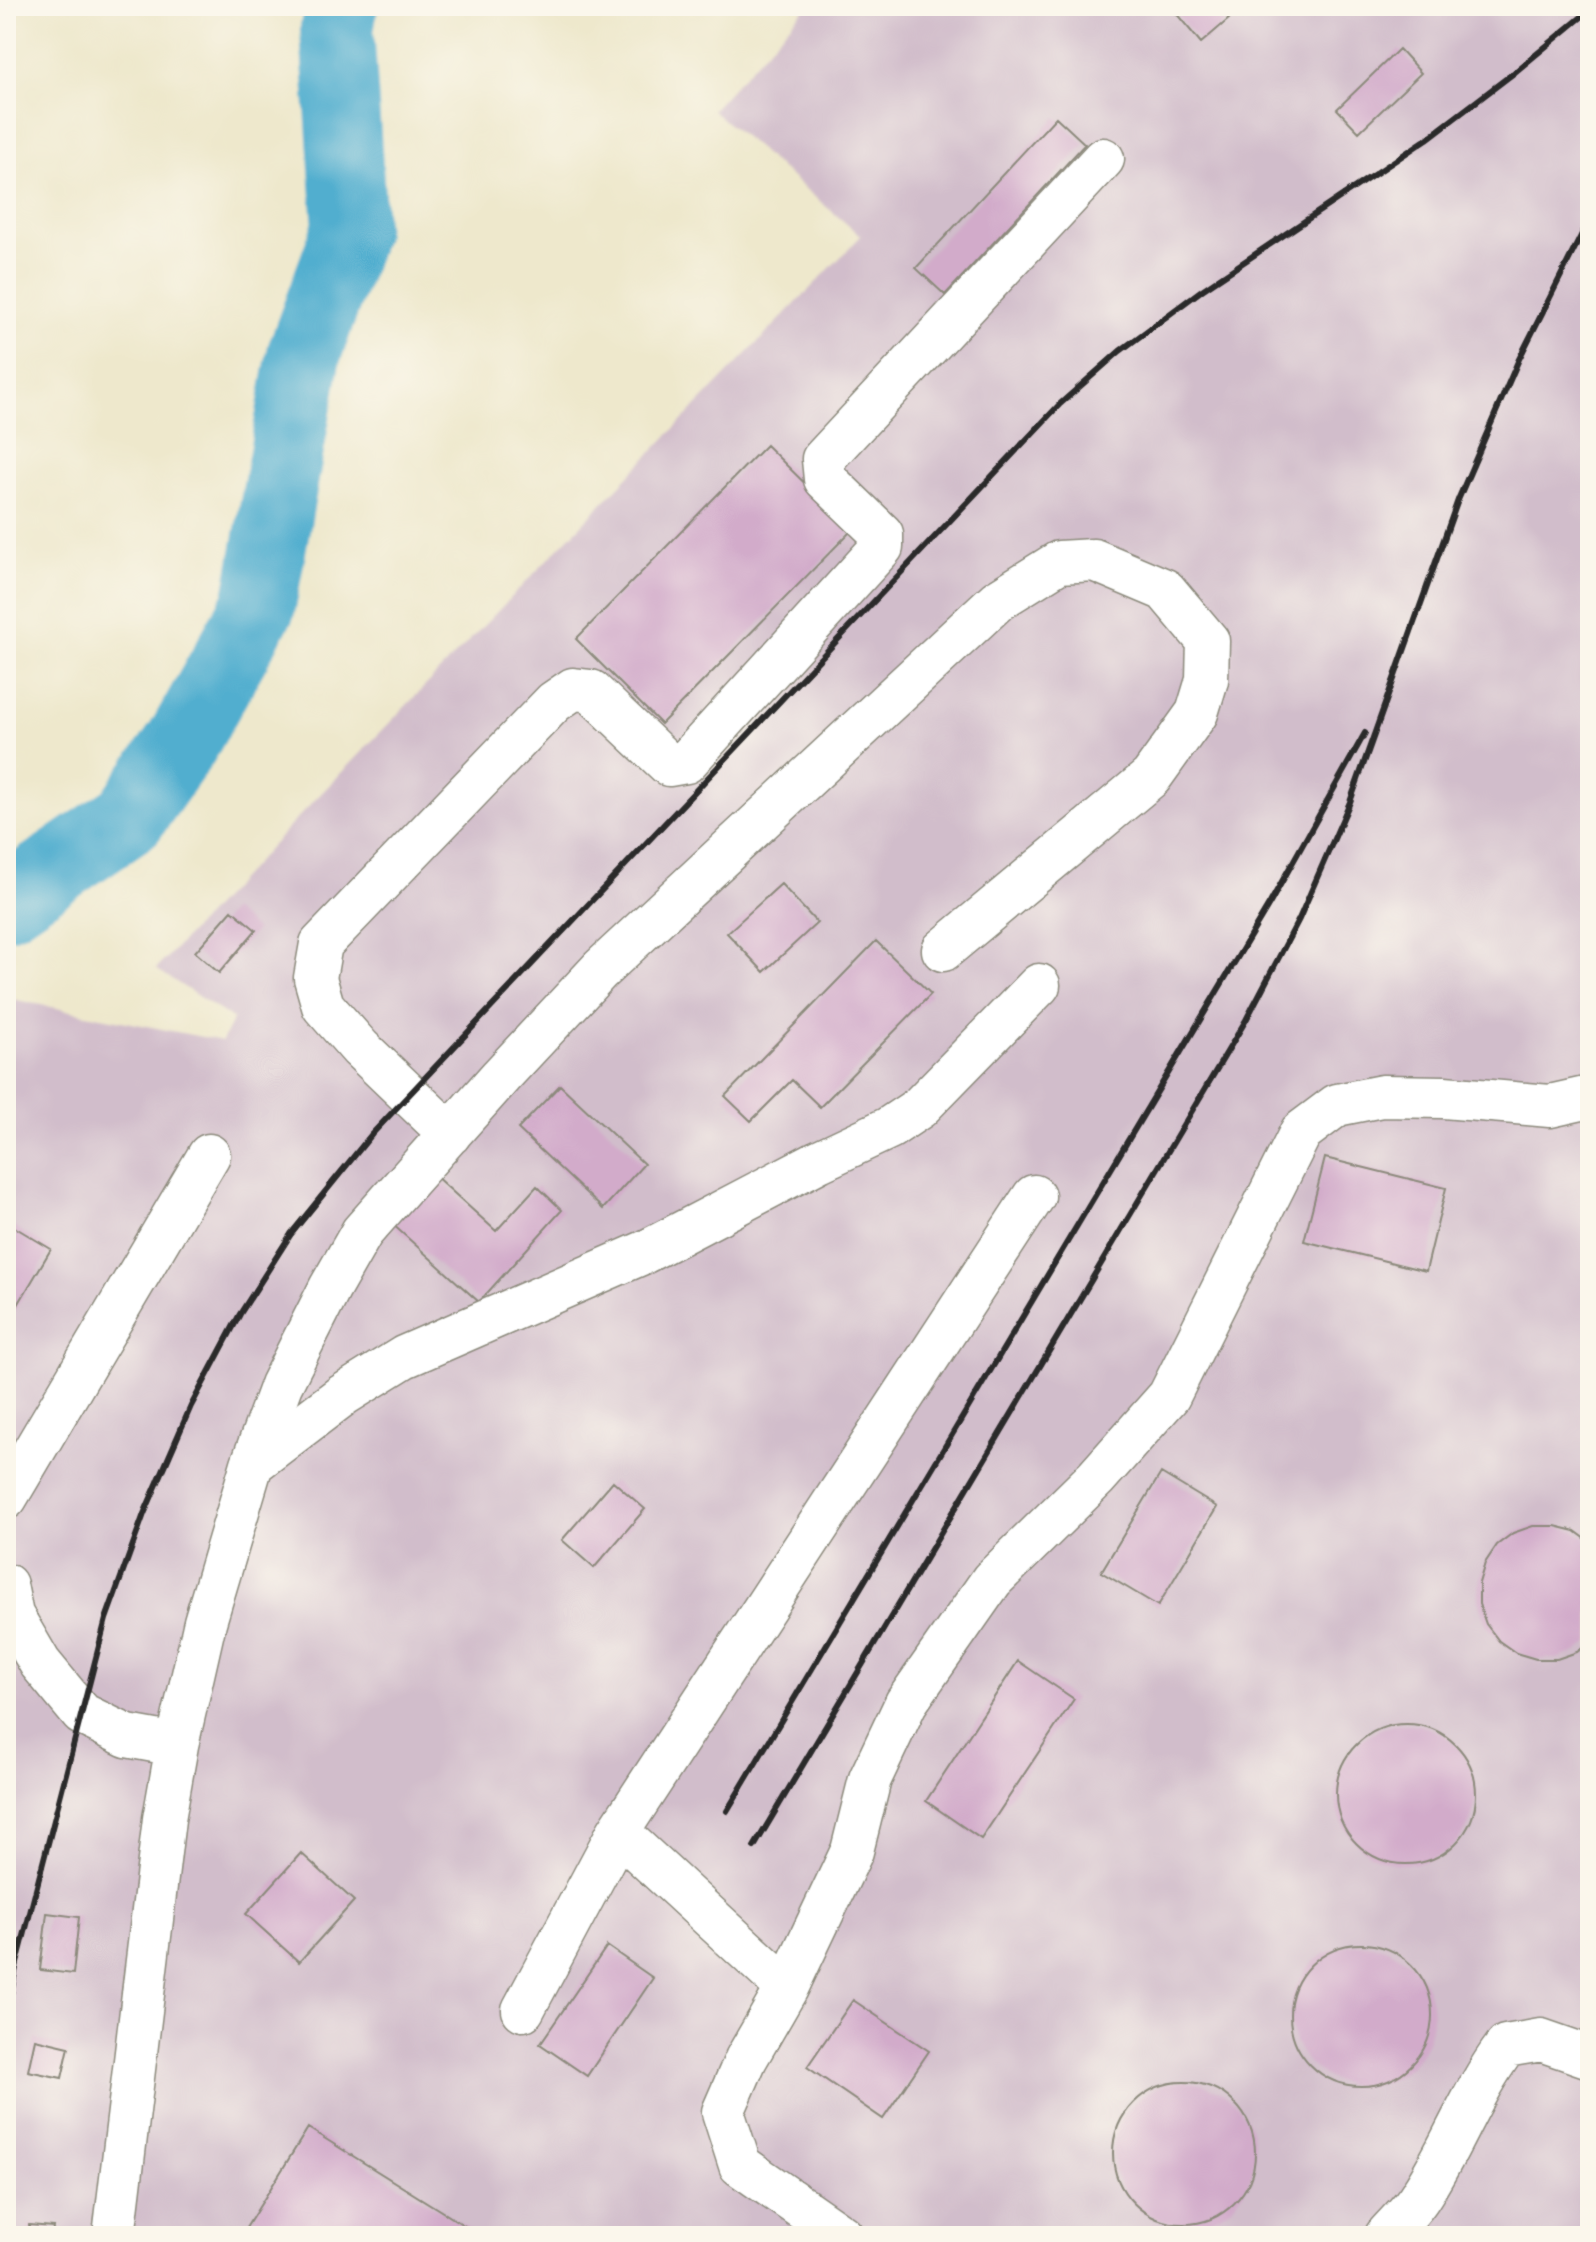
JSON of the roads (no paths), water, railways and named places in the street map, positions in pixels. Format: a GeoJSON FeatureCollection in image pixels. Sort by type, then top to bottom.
{"type":"FeatureCollection","features":[{"type":"Feature","properties":{"kind":"lane"},"geometry":{"type":"LineString","coordinates":[[450,1134],[360,1048],[323,1006],[315,978],[321,944],[554,702],[573,689],[591,691],[669,765],[686,762],[882,547],[882,534],[825,479],[823,459],[1103,159]]}},
{"type":"Feature","properties":{"kind":"lane"},"geometry":{"type":"LineString","coordinates":[[114,2236],[164,1819],[205,1622],[252,1464],[281,1385],[362,1232],[600,970],[998,600],[1059,562],[1094,560],[1165,590],[1208,641],[1207,680],[1197,713],[1151,777],[943,950]]}},
{"type":"Feature","properties":{"kind":"lane"},"geometry":{"type":"LineString","coordinates":[[252,1464],[343,1395],[404,1357],[645,1252],[889,1128],[919,1108],[1039,985]]}},
{"type":"Feature","properties":{"kind":"lane"},"geometry":{"type":"LineString","coordinates":[[842,2236],[740,2165],[723,2112],[746,2059],[787,1988],[852,1851],[870,1779],[906,1703],[992,1580],[1096,1478],[1169,1396],[1301,1132],[1337,1105],[1382,1096],[1444,1097],[1550,1106],[1590,1097]]}},
{"type":"Feature","properties":{"kind":"lane"},"geometry":{"type":"LineString","coordinates":[[6,1498],[209,1155]]}},
{"type":"Feature","properties":{"kind":"lane"},"geometry":{"type":"LineString","coordinates":[[523,2010],[618,1832],[1034,1196]]}},
{"type":"Feature","properties":{"kind":"lane"},"geometry":{"type":"LineString","coordinates":[[6,1585],[12,1615],[40,1663],[82,1714],[127,1736],[177,1745]]}},
{"type":"Feature","properties":{"kind":"lane"},"geometry":{"type":"LineString","coordinates":[[618,1832],[787,1988]]}},
{"type":"Feature","properties":{"kind":"lane"},"geometry":{"type":"LineString","coordinates":[[1386,2236],[1421,2196],[1460,2127],[1486,2072],[1506,2046],[1541,2040],[1590,2057]]}},
{"type":"Feature","properties":{"kind":"waterway"},"geometry":{"type":"LineString","coordinates":[[6,902],[130,817],[182,743],[259,605],[304,354],[350,228],[337,29],[341,6]]}},
{"type":"Feature","properties":{"kind":"railway"},"geometry":{"type":"LineString","coordinates":[[6,2020],[16,1967],[106,1619],[144,1514],[191,1406],[240,1314],[291,1234],[372,1134],[1060,404],[1120,351],[1202,290],[1427,139],[1590,10]]}},
{"type":"Feature","properties":{"kind":"railway"},"geometry":{"type":"LineString","coordinates":[[754,1847],[1246,1020],[1299,919],[1350,802],[1458,500],[1519,359],[1590,218]]}},
{"type":"Feature","properties":{"kind":"railway"},"geometry":{"type":"LineString","coordinates":[[727,1811],[1270,903],[1365,733]]}}]}
